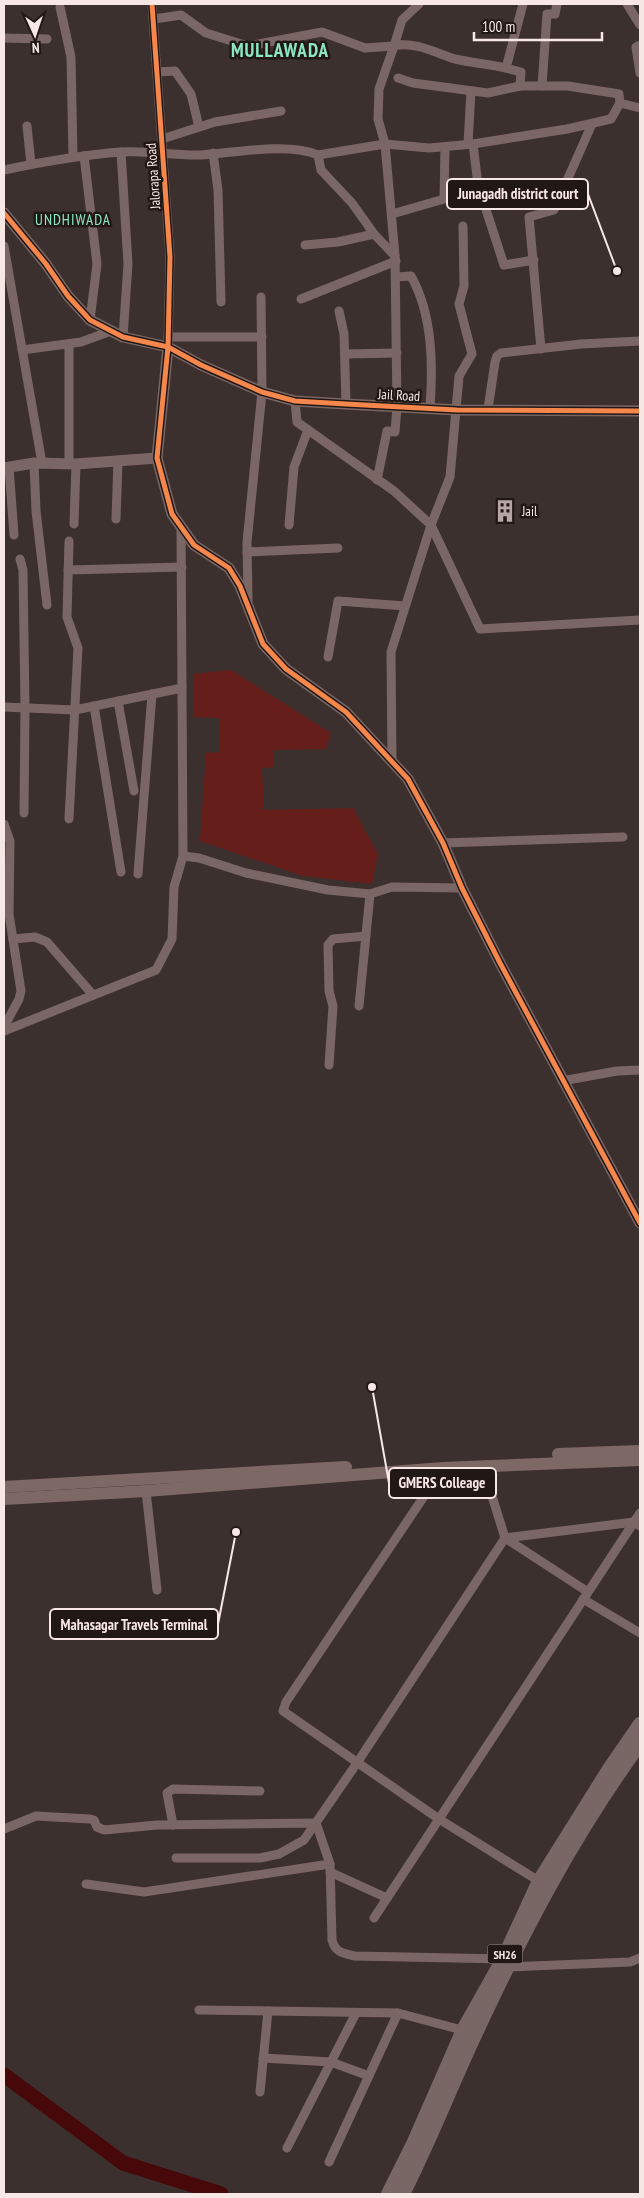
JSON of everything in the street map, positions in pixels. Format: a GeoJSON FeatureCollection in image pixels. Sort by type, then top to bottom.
{"type":"FeatureCollection","features":[{"type":"Feature","properties":{"kind":"main road"},"geometry":{"type":"LineString","coordinates":[[4,1487],[640,1451]]}},
{"type":"Feature","properties":{"kind":"main road"},"geometry":{"type":"LineString","coordinates":[[4,1499],[146,1491],[487,1465],[640,1460]]}},
{"type":"Feature","properties":{"kind":"main road","name":"SH26"},"geometry":{"type":"LineString","coordinates":[[388,2194],[508,1961],[544,1884],[598,1786],[640,1724]]}},
{"type":"Feature","properties":{"kind":"main road","name":"SH26"},"geometry":{"type":"LineString","coordinates":[[544,1884],[572,1848],[640,1744]]}},
{"type":"Feature","properties":{"kind":"main road","name":"SH26"},"geometry":{"type":"LineString","coordinates":[[403,2194],[428,2145],[470,2032]]}},
{"type":"Feature","properties":{"kind":"street","name":"Jalorapa Road"},"geometry":{"type":"LineString","coordinates":[[152,4],[170,257],[168,342]]}},
{"type":"Feature","properties":{"kind":"street"},"geometry":{"type":"LineString","coordinates":[[377,480],[387,432],[395,432],[397,406],[395,258],[385,144],[378,119],[379,89],[402,20],[419,4]]}},
{"type":"Feature","properties":{"kind":"street"},"geometry":{"type":"LineString","coordinates":[[506,68],[523,4]]}},
{"type":"Feature","properties":{"kind":"street"},"geometry":{"type":"LineString","coordinates":[[542,86],[547,14],[555,14],[557,4]]}},
{"type":"Feature","properties":{"kind":"street"},"geometry":{"type":"LineString","coordinates":[[627,4],[640,25]]}},
{"type":"Feature","properties":{"kind":"street"},"geometry":{"type":"LineString","coordinates":[[60,7],[71,57],[73,157]]}},
{"type":"Feature","properties":{"kind":"street"},"geometry":{"type":"LineString","coordinates":[[154,19],[181,15],[206,32],[248,46],[322,32],[365,48],[401,44],[426,48],[457,59],[521,72],[520,86]]}},
{"type":"Feature","properties":{"kind":"street"},"geometry":{"type":"LineString","coordinates":[[4,38],[47,39]]}},
{"type":"Feature","properties":{"kind":"street"},"geometry":{"type":"LineString","coordinates":[[640,45],[636,47],[640,74]]}},
{"type":"Feature","properties":{"kind":"street"},"geometry":{"type":"LineString","coordinates":[[157,72],[175,71],[189,88],[199,127]]}},
{"type":"Feature","properties":{"kind":"street"},"geometry":{"type":"LineString","coordinates":[[4,170],[73,157],[121,152],[163,152],[199,155],[262,149],[310,151],[318,155],[385,144],[429,148],[446,147],[592,124],[611,119],[620,103],[619,94],[568,86],[520,86],[488,93],[398,78]]}},
{"type":"Feature","properties":{"kind":"street"},"geometry":{"type":"LineString","coordinates":[[471,91],[471,144],[478,185],[504,265],[534,260]]}},
{"type":"Feature","properties":{"kind":"street"},"geometry":{"type":"LineString","coordinates":[[620,103],[640,108]]}},
{"type":"Feature","properties":{"kind":"street"},"geometry":{"type":"LineString","coordinates":[[162,138],[239,116],[281,111]]}},
{"type":"Feature","properties":{"kind":"street"},"geometry":{"type":"LineString","coordinates":[[541,349],[529,217],[554,210],[592,124]]}},
{"type":"Feature","properties":{"kind":"street"},"geometry":{"type":"LineString","coordinates":[[26,126],[31,164]]}},
{"type":"Feature","properties":{"kind":"street"},"geometry":{"type":"LineString","coordinates":[[392,214],[444,199],[446,147]]}},
{"type":"Feature","properties":{"kind":"street"},"geometry":{"type":"LineString","coordinates":[[121,152],[128,264],[123,337]]}},
{"type":"Feature","properties":{"kind":"street"},"geometry":{"type":"LineString","coordinates":[[214,153],[218,190],[221,302]]}},
{"type":"Feature","properties":{"kind":"street"},"geometry":{"type":"LineString","coordinates":[[318,155],[321,170],[352,203],[374,234],[395,258]]}},
{"type":"Feature","properties":{"kind":"street"},"geometry":{"type":"LineString","coordinates":[[84,156],[97,264],[90,320]]}},
{"type":"Feature","properties":{"kind":"street","name":"Jail Road"},"geometry":{"type":"LineString","coordinates":[[4,212],[46,264],[68,296],[90,320],[123,337],[168,342],[201,365],[262,392],[295,401],[457,410],[640,411]]}},
{"type":"Feature","properties":{"kind":"street"},"geometry":{"type":"LineString","coordinates":[[392,762],[391,652],[431,525],[450,477],[460,372],[470,360],[472,354],[459,304],[464,286],[463,226]]}},
{"type":"Feature","properties":{"kind":"street"},"geometry":{"type":"LineString","coordinates":[[305,245],[338,242],[374,234]]}},
{"type":"Feature","properties":{"kind":"street"},"geometry":{"type":"LineString","coordinates":[[4,246],[22,350],[38,463],[36,511],[47,605]]}},
{"type":"Feature","properties":{"kind":"street"},"geometry":{"type":"LineString","coordinates":[[300,298],[395,258]]}},
{"type":"Feature","properties":{"kind":"street"},"geometry":{"type":"LineString","coordinates":[[396,277],[411,276],[426,316],[433,371],[430,408]]}},
{"type":"Feature","properties":{"kind":"street"},"geometry":{"type":"LineString","coordinates":[[248,606],[247,552],[262,392],[261,298]]}},
{"type":"Feature","properties":{"kind":"street"},"geometry":{"type":"LineString","coordinates":[[339,311],[344,334],[346,404]]}},
{"type":"Feature","properties":{"kind":"street"},"geometry":{"type":"LineString","coordinates":[[22,350],[81,342],[111,331]]}},
{"type":"Feature","properties":{"kind":"street"},"geometry":{"type":"LineString","coordinates":[[262,337],[168,342],[157,458],[172,514],[194,545],[229,568],[240,586],[263,644],[286,669],[346,712],[408,779],[443,843],[462,888],[562,1081],[640,1223]]}},
{"type":"Feature","properties":{"kind":"street"},"geometry":{"type":"LineString","coordinates":[[488,409],[496,356],[501,353],[640,342]]}},
{"type":"Feature","properties":{"kind":"street"},"geometry":{"type":"LineString","coordinates":[[69,344],[74,524]]}},
{"type":"Feature","properties":{"kind":"street"},"geometry":{"type":"LineString","coordinates":[[345,354],[397,353]]}},
{"type":"Feature","properties":{"kind":"street"},"geometry":{"type":"LineString","coordinates":[[295,401],[297,422],[394,491],[431,525],[480,629],[640,620]]}},
{"type":"Feature","properties":{"kind":"street"},"geometry":{"type":"LineString","coordinates":[[289,525],[294,466],[308,430]]}},
{"type":"Feature","properties":{"kind":"street"},"geometry":{"type":"LineString","coordinates":[[14,535],[6,467],[38,463],[73,464],[157,458]]}},
{"type":"Feature","properties":{"kind":"street"},"geometry":{"type":"LineString","coordinates":[[116,518],[118,461]]}},
{"type":"Feature","properties":{"kind":"street"},"geometry":{"type":"LineString","coordinates":[[4,1029],[156,970],[172,939],[174,888],[183,856],[181,527]]}},
{"type":"Feature","properties":{"kind":"street"},"geometry":{"type":"LineString","coordinates":[[69,541],[67,617],[78,648],[69,819]]}},
{"type":"Feature","properties":{"kind":"street"},"geometry":{"type":"LineString","coordinates":[[247,552],[338,548]]}},
{"type":"Feature","properties":{"kind":"street"},"geometry":{"type":"LineString","coordinates":[[20,559],[23,570],[24,813]]}},
{"type":"Feature","properties":{"kind":"street"},"geometry":{"type":"LineString","coordinates":[[68,570],[182,567]]}},
{"type":"Feature","properties":{"kind":"street"},"geometry":{"type":"LineString","coordinates":[[328,657],[338,601],[405,606]]}},
{"type":"Feature","properties":{"kind":"street"},"geometry":{"type":"LineString","coordinates":[[4,707],[75,710],[182,688]]}},
{"type":"Feature","properties":{"kind":"street"},"geometry":{"type":"LineString","coordinates":[[138,874],[152,694]]}},
{"type":"Feature","properties":{"kind":"street"},"geometry":{"type":"LineString","coordinates":[[118,701],[134,791]]}},
{"type":"Feature","properties":{"kind":"street"},"geometry":{"type":"LineString","coordinates":[[94,706],[121,872]]}},
{"type":"Feature","properties":{"kind":"street"},"geometry":{"type":"LineString","coordinates":[[4,824],[10,841],[9,914],[21,996],[4,1029]]}},
{"type":"Feature","properties":{"kind":"street"},"geometry":{"type":"LineString","coordinates":[[443,843],[623,837]]}},
{"type":"Feature","properties":{"kind":"street"},"geometry":{"type":"LineString","coordinates":[[183,856],[199,858],[246,873],[310,887],[370,894],[392,887],[462,888]]}},
{"type":"Feature","properties":{"kind":"street"},"geometry":{"type":"LineString","coordinates":[[358,1006],[370,894]]}},
{"type":"Feature","properties":{"kind":"street"},"geometry":{"type":"LineString","coordinates":[[13,939],[35,936],[47,942],[93,995]]}},
{"type":"Feature","properties":{"kind":"street"},"geometry":{"type":"LineString","coordinates":[[328,1066],[333,1006],[329,991],[328,945],[333,939],[366,936]]}},
{"type":"Feature","properties":{"kind":"street"},"geometry":{"type":"LineString","coordinates":[[562,1081],[617,1071],[640,1070]]}},
{"type":"Feature","properties":{"kind":"street"},"geometry":{"type":"LineString","coordinates":[[487,1465],[492,1496],[505,1538],[640,1633]]}},
{"type":"Feature","properties":{"kind":"street"},"geometry":{"type":"LineString","coordinates":[[443,1468],[286,1702],[284,1711],[288,1716],[439,1819],[544,1884]]}},
{"type":"Feature","properties":{"kind":"street"},"geometry":{"type":"LineString","coordinates":[[146,1491],[157,1590]]}},
{"type":"Feature","properties":{"kind":"street"},"geometry":{"type":"LineString","coordinates":[[374,1918],[586,1595],[637,1524],[640,1513]]}},
{"type":"Feature","properties":{"kind":"street"},"geometry":{"type":"LineString","coordinates":[[505,1538],[637,1524]]}},
{"type":"Feature","properties":{"kind":"street"},"geometry":{"type":"LineString","coordinates":[[176,1858],[239,1860],[279,1854],[304,1840],[505,1538]]}},
{"type":"Feature","properties":{"kind":"street"},"geometry":{"type":"LineString","coordinates":[[173,1825],[167,1793],[173,1789],[260,1791]]}},
{"type":"Feature","properties":{"kind":"street"},"geometry":{"type":"LineString","coordinates":[[4,1829],[36,1816],[90,1819],[94,1820],[97,1827],[104,1830],[173,1825],[316,1824]]}},
{"type":"Feature","properties":{"kind":"street"},"geometry":{"type":"LineString","coordinates":[[316,1824],[330,1868],[332,1940],[334,1948],[339,1952],[354,1956],[508,1961],[630,1962],[640,1958]]}},
{"type":"Feature","properties":{"kind":"street"},"geometry":{"type":"LineString","coordinates":[[86,1884],[144,1892],[330,1868],[387,1898]]}},
{"type":"Feature","properties":{"kind":"street"},"geometry":{"type":"LineString","coordinates":[[200,2010],[398,2014],[470,2032]]}},
{"type":"Feature","properties":{"kind":"street"},"geometry":{"type":"LineString","coordinates":[[260,2092],[268,2011]]}},
{"type":"Feature","properties":{"kind":"street"},"geometry":{"type":"LineString","coordinates":[[287,2148],[356,2013]]}},
{"type":"Feature","properties":{"kind":"street"},"geometry":{"type":"LineString","coordinates":[[329,2162],[398,2014]]}},
{"type":"Feature","properties":{"kind":"street"},"geometry":{"type":"LineString","coordinates":[[263,2058],[331,2062],[369,2076]]}},
{"type":"Feature","properties":{"kind":"shaded area"},"geometry":{"type":"Polygon","coordinates":[[[231,670],[331,733],[326,749],[274,750],[274,767],[262,768],[264,810],[353,808],[378,854],[372,884],[303,876],[200,841],[206,753],[220,752],[220,718],[193,717],[193,674],[231,670]]]}},
{"type":"Feature","properties":{"kind":"waterway"},"geometry":{"type":"LineString","coordinates":[[4,2075],[123,2163],[221,2194]]}},
{"type":"Feature","properties":{"kind":"cycle path"},"geometry":{"type":"LineString","coordinates":[[152,4],[170,257],[168,347],[157,458],[172,514],[194,545],[229,568],[240,586],[263,644],[286,669],[346,712],[408,779],[443,843],[462,888],[500,963],[640,1223]]}},
{"type":"Feature","properties":{"kind":"cycle path"},"geometry":{"type":"LineString","coordinates":[[4,213],[46,264],[68,296],[90,320],[123,337],[168,347],[201,365],[262,392],[295,401],[457,410],[640,411]]}},
{"type":"Feature","properties":{"kind":"place","name":"Junagadh district court"},"geometry":{"type":"Point","coordinates":[617,271]}},
{"type":"Feature","properties":{"kind":"place","name":"Jail"},"geometry":{"type":"Point","coordinates":[505,511]}},
{"type":"Feature","properties":{"kind":"place","name":"GMERS Colleage"},"geometry":{"type":"Point","coordinates":[372,1387]}},
{"type":"Feature","properties":{"kind":"place","name":"Mahasagar Travels Terminal"},"geometry":{"type":"Point","coordinates":[236,1532]}},
{"type":"Feature","properties":{"kind":"district","name":"MULLAWADA"},"geometry":{"type":"Point","coordinates":[280,50]}},
{"type":"Feature","properties":{"kind":"district","name":"UNDHIWADA"},"geometry":{"type":"Point","coordinates":[73,219]}}]}
